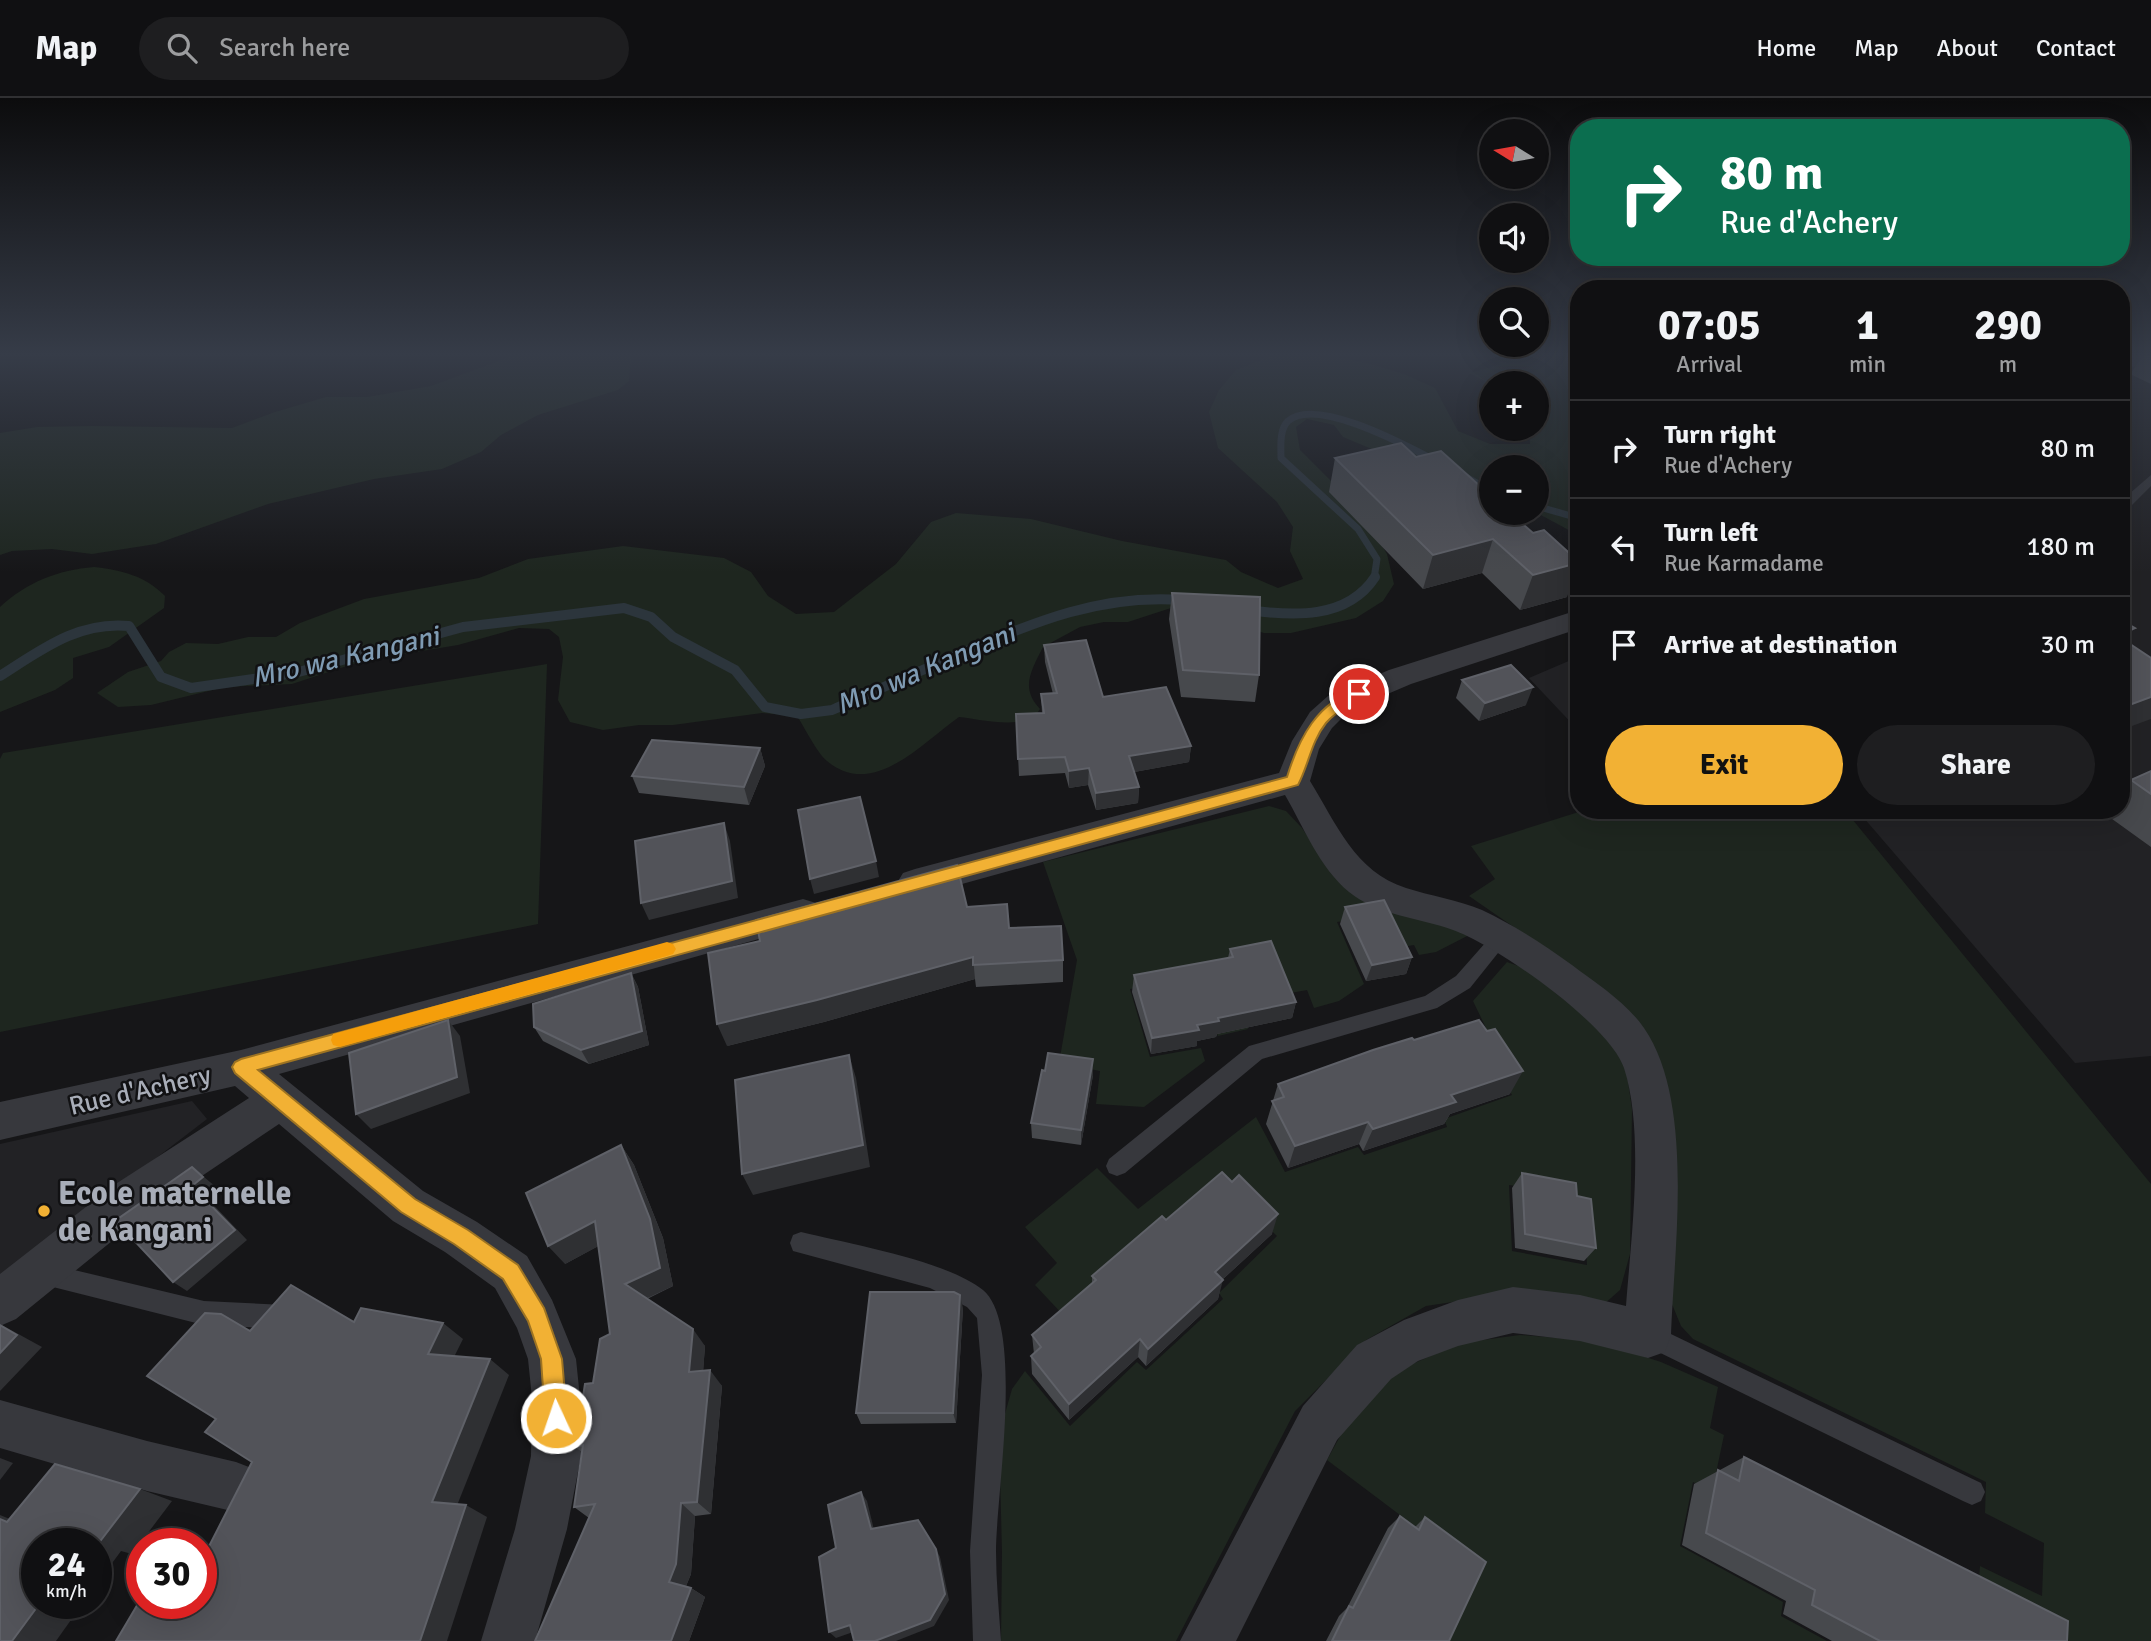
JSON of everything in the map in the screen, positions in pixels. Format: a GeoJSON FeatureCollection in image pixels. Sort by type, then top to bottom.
{"type":"FeatureCollection","features":[{"type":"Feature","properties":{"kind":"street"},"geometry":{"type":"LineString","coordinates":[[1207,1641],[1320,1423],[1374,1362],[1404,1343],[1458,1323],[1513,1310],[1580,1318],[1648,1335],[1655,1164],[1647,1078],[1628,1037],[1590,1000],[1500,938],[1468,920],[1399,899],[1362,883],[1332,849],[1293,781],[1303,749],[1321,720],[1339,703],[1400,677],[1570,622]]}},
{"type":"Feature","properties":{"kind":"street"},"geometry":{"type":"LineString","coordinates":[[878,893],[1293,781]]}},
{"type":"Feature","properties":{"kind":"street","name":"Rue d'Achery"},"geometry":{"type":"LineString","coordinates":[[0,1121],[241,1067],[838,903]]}},
{"type":"Feature","properties":{"kind":"street"},"geometry":{"type":"LineString","coordinates":[[241,1067],[408,1206],[461,1237],[511,1272],[536,1316],[552,1359],[556,1398],[556,1457],[541,1529],[508,1641]]}},
{"type":"Feature","properties":{"kind":"street"},"geometry":{"type":"LineString","coordinates":[[0,1303],[129,1200],[282,1099]]}},
{"type":"Feature","properties":{"kind":"street"},"geometry":{"type":"LineString","coordinates":[[0,1424],[147,1466],[236,1487]]}},
{"type":"Feature","properties":{"kind":"lane"},"geometry":{"type":"LineString","coordinates":[[2130,499],[2151,479]]}},
{"type":"Feature","properties":{"kind":"lane"},"geometry":{"type":"LineString","coordinates":[[1117,1166],[1256,1052],[1430,1002],[1463,982],[1500,938]]}},
{"type":"Feature","properties":{"kind":"lane"},"geometry":{"type":"LineString","coordinates":[[802,1243],[932,1277],[974,1295],[986,1312],[993,1348],[994,1375],[983,1551],[987,1641]]}},
{"type":"Feature","properties":{"kind":"lane"},"geometry":{"type":"LineString","coordinates":[[38,1272],[204,1313],[286,1318]]}},
{"type":"Feature","properties":{"kind":"lane"},"geometry":{"type":"LineString","coordinates":[[1648,1335],[1972,1492]]}},
{"type":"Feature","properties":{"kind":"shaded area"},"geometry":{"type":"Polygon","coordinates":[[[31,428],[514,428],[481,452],[442,469],[374,479],[268,504],[156,544],[92,554],[52,549],[12,551],[0,555],[0,433],[31,428]]]}},
{"type":"Feature","properties":{"kind":"shaded area"},"geometry":{"type":"Polygon","coordinates":[[[1213,428],[1296,428],[1300,450],[1360,510],[1387,554],[1394,584],[1383,601],[1356,618],[1291,633],[1264,633],[1171,608],[1128,622],[1104,622],[1080,627],[1043,647],[1029,686],[1030,694],[1040,709],[1034,716],[1014,722],[959,717],[897,763],[879,771],[862,774],[844,771],[827,761],[797,716],[762,713],[673,725],[639,725],[603,730],[570,722],[558,700],[563,657],[559,637],[549,629],[519,628],[458,645],[362,661],[292,684],[225,687],[151,705],[118,707],[97,693],[128,672],[161,661],[169,652],[186,643],[218,644],[248,637],[276,637],[300,623],[364,599],[479,578],[528,559],[623,546],[724,558],[751,572],[768,596],[796,614],[834,612],[896,564],[931,522],[956,513],[1031,519],[1122,541],[1226,560],[1241,572],[1278,588],[1303,579],[1290,551],[1293,527],[1277,502],[1218,448],[1213,428]]]}},
{"type":"Feature","properties":{"kind":"shaded area"},"geometry":{"type":"Polygon","coordinates":[[[1336,428],[1456,428],[1490,444],[1530,444],[1530,441],[1549,441],[1549,428],[1570,428],[1570,531],[1549,519],[1549,455],[1479,455],[1479,494],[1343,437],[1336,428]]]}},
{"type":"Feature","properties":{"kind":"shaded area"},"geometry":{"type":"Polygon","coordinates":[[[2130,428],[2151,428],[2151,1056],[2075,1063],[1865,819],[2130,819],[2130,428]]]}},
{"type":"Feature","properties":{"kind":"shaded area"},"geometry":{"type":"Polygon","coordinates":[[[94,567],[123,572],[150,583],[165,596],[164,608],[109,647],[73,658],[73,678],[55,690],[0,712],[0,607],[32,584],[56,574],[94,567]]]}},
{"type":"Feature","properties":{"kind":"shaded area"},"geometry":{"type":"Polygon","coordinates":[[[1570,660],[1570,722],[1529,678],[1570,660]]]}},
{"type":"Feature","properties":{"kind":"shaded area"},"geometry":{"type":"Polygon","coordinates":[[[547,664],[538,924],[0,1032],[0,759],[3,753],[547,664]]]}},
{"type":"Feature","properties":{"kind":"shaded area"},"geometry":{"type":"Polygon","coordinates":[[[1269,806],[1286,811],[1302,828],[1331,871],[1475,932],[1436,952],[1419,955],[1414,945],[1396,948],[1380,915],[1337,922],[1364,984],[1339,1001],[1314,1008],[1307,990],[1285,994],[1224,965],[1248,1029],[1218,1036],[1209,1016],[1178,981],[1130,989],[1150,1057],[1201,1048],[1205,1061],[1144,1107],[1096,1104],[1100,1071],[1059,1063],[1077,960],[1043,862],[1269,806]]]}},
{"type":"Feature","properties":{"kind":"shaded area"},"geometry":{"type":"Polygon","coordinates":[[[1570,815],[1570,819],[1852,819],[2151,1184],[2151,1641],[2031,1641],[1977,1601],[1980,1566],[2042,1596],[2044,1543],[1985,1513],[1986,1482],[1693,1339],[1681,1326],[1667,1292],[1671,1118],[1541,946],[1469,896],[1495,879],[1471,846],[1570,815]]]}},
{"type":"Feature","properties":{"kind":"shaded area"},"geometry":{"type":"Polygon","coordinates":[[[1507,962],[1524,968],[1610,1036],[1626,1068],[1632,1109],[1630,1254],[1620,1290],[1603,1305],[1512,1293],[1426,1306],[1366,1340],[1295,1411],[1176,1641],[1001,1641],[999,1435],[1012,1389],[1025,1371],[1070,1426],[1137,1362],[1146,1370],[1223,1299],[1219,1293],[1277,1236],[1221,1181],[1065,1317],[1035,1285],[1057,1263],[1025,1227],[1097,1168],[1138,1209],[1256,1117],[1285,1172],[1358,1147],[1364,1155],[1447,1127],[1444,1119],[1512,1095],[1473,1032],[1486,1028],[1473,1001],[1507,962]],[[1509,1185],[1512,1251],[1587,1265],[1584,1210],[1570,1194],[1509,1185]]]}},
{"type":"Feature","properties":{"kind":"shaded area","name":"Ecole maternelle de Kangani"},"geometry":{"type":"Polygon","coordinates":[[[192,1101],[207,1119],[0,1278],[0,1144],[192,1101]]]}},
{"type":"Feature","properties":{"kind":"shaded area"},"geometry":{"type":"Polygon","coordinates":[[[1520,1335],[1596,1341],[1661,1362],[1718,1387],[1710,1428],[1724,1435],[1712,1492],[1693,1482],[1680,1546],[1783,1602],[1781,1616],[1827,1641],[1448,1641],[1477,1573],[1327,1460],[1353,1413],[1401,1369],[1460,1343],[1520,1335]]]}},
{"type":"Feature","properties":{"kind":"building"},"geometry":{"type":"Polygon","coordinates":[[[1401,443],[1416,457],[1441,451],[1479,485],[1479,525],[1524,525],[1533,533],[1544,530],[1570,554],[1570,565],[1533,575],[1493,539],[1433,555],[1335,458],[1401,443]]]}},
{"type":"Feature","properties":{"kind":"building"},"geometry":{"type":"Polygon","coordinates":[[[1172,593],[1260,597],[1259,675],[1183,670],[1172,593]]]}},
{"type":"Feature","properties":{"kind":"building"},"geometry":{"type":"Polygon","coordinates":[[[1086,640],[1103,697],[1166,687],[1191,746],[1129,756],[1139,787],[1096,793],[1089,768],[1069,771],[1065,757],[1018,759],[1016,714],[1044,713],[1041,694],[1057,693],[1044,645],[1086,640]]]}},
{"type":"Feature","properties":{"kind":"building"},"geometry":{"type":"Polygon","coordinates":[[[2130,644],[2151,658],[2151,697],[2130,705],[2130,644]]]}},
{"type":"Feature","properties":{"kind":"building"},"geometry":{"type":"Polygon","coordinates":[[[1511,665],[1533,687],[1485,703],[1462,680],[1511,665]]]}},
{"type":"Feature","properties":{"kind":"building"},"geometry":{"type":"Polygon","coordinates":[[[652,740],[760,748],[744,787],[632,776],[652,740]]]}},
{"type":"Feature","properties":{"kind":"building"},"geometry":{"type":"Polygon","coordinates":[[[2151,771],[2151,794],[2131,780],[2151,771]]]}},
{"type":"Feature","properties":{"kind":"building"},"geometry":{"type":"Polygon","coordinates":[[[860,797],[876,861],[810,879],[798,810],[860,797]]]}},
{"type":"Feature","properties":{"kind":"building"},"geometry":{"type":"Polygon","coordinates":[[[724,823],[732,881],[641,903],[635,841],[724,823]]]}},
{"type":"Feature","properties":{"kind":"building"},"geometry":{"type":"Polygon","coordinates":[[[957,865],[967,907],[1007,904],[1009,928],[1061,926],[1063,960],[973,965],[973,957],[817,1000],[717,1024],[708,953],[760,941],[756,920],[957,865]]]}},
{"type":"Feature","properties":{"kind":"building"},"geometry":{"type":"Polygon","coordinates":[[[1384,900],[1412,957],[1372,965],[1345,907],[1384,900]]]}},
{"type":"Feature","properties":{"kind":"building"},"geometry":{"type":"Polygon","coordinates":[[[1271,941],[1296,1002],[1218,1018],[1219,1021],[1197,1025],[1199,1030],[1152,1038],[1134,975],[1233,957],[1230,949],[1271,941]]]}},
{"type":"Feature","properties":{"kind":"building"},"geometry":{"type":"Polygon","coordinates":[[[631,973],[642,1031],[581,1050],[534,1027],[533,1004],[631,973]]]}},
{"type":"Feature","properties":{"kind":"building"},"geometry":{"type":"Polygon","coordinates":[[[448,1020],[457,1077],[356,1114],[349,1053],[448,1020]]]}},
{"type":"Feature","properties":{"kind":"building"},"geometry":{"type":"Polygon","coordinates":[[[1479,1020],[1487,1031],[1495,1029],[1523,1071],[1451,1095],[1456,1102],[1373,1129],[1368,1122],[1295,1146],[1272,1101],[1284,1097],[1278,1084],[1373,1050],[1479,1020]]]}},
{"type":"Feature","properties":{"kind":"building"},"geometry":{"type":"Polygon","coordinates":[[[1048,1053],[1093,1059],[1081,1130],[1031,1123],[1048,1053]]]}},
{"type":"Feature","properties":{"kind":"building"},"geometry":{"type":"Polygon","coordinates":[[[849,1055],[863,1145],[742,1174],[735,1080],[849,1055]]]}},
{"type":"Feature","properties":{"kind":"building"},"geometry":{"type":"Polygon","coordinates":[[[621,1145],[650,1219],[660,1268],[625,1284],[693,1329],[689,1372],[710,1370],[697,1502],[681,1503],[676,1564],[669,1582],[691,1588],[671,1641],[535,1641],[595,1504],[574,1507],[583,1445],[575,1447],[585,1384],[593,1383],[600,1339],[610,1334],[595,1221],[548,1246],[526,1193],[621,1145]]]}},
{"type":"Feature","properties":{"kind":"building"},"geometry":{"type":"Polygon","coordinates":[[[192,1167],[203,1177],[192,1186],[235,1230],[173,1282],[130,1236],[127,1238],[112,1223],[192,1167]]]}},
{"type":"Feature","properties":{"kind":"building"},"geometry":{"type":"Polygon","coordinates":[[[1222,1172],[1232,1182],[1239,1175],[1278,1214],[1215,1272],[1223,1280],[1148,1349],[1140,1339],[1069,1404],[1031,1356],[1041,1347],[1032,1335],[1096,1280],[1092,1276],[1162,1216],[1166,1220],[1222,1172]]]}},
{"type":"Feature","properties":{"kind":"building"},"geometry":{"type":"Polygon","coordinates":[[[1522,1173],[1576,1183],[1577,1196],[1591,1199],[1596,1248],[1525,1234],[1522,1173]]]}},
{"type":"Feature","properties":{"kind":"building"},"geometry":{"type":"Polygon","coordinates":[[[291,1285],[354,1322],[361,1308],[443,1323],[428,1354],[490,1359],[432,1502],[466,1505],[420,1641],[116,1641],[129,1619],[217,1619],[217,1531],[252,1462],[205,1432],[216,1419],[147,1376],[205,1313],[221,1314],[250,1331],[291,1285]]]}},
{"type":"Feature","properties":{"kind":"building"},"geometry":{"type":"Polygon","coordinates":[[[870,1292],[954,1292],[960,1295],[953,1413],[856,1413],[870,1292]]]}},
{"type":"Feature","properties":{"kind":"building"},"geometry":{"type":"Polygon","coordinates":[[[0,1325],[17,1335],[0,1353],[0,1325]]]}},
{"type":"Feature","properties":{"kind":"building"},"geometry":{"type":"Polygon","coordinates":[[[1744,1457],[2068,1621],[2067,1641],[1880,1641],[1812,1605],[1815,1590],[1706,1533],[1718,1470],[1739,1481],[1744,1457]]]}},
{"type":"Feature","properties":{"kind":"building"},"geometry":{"type":"Polygon","coordinates":[[[55,1464],[140,1489],[110,1528],[21,1528],[21,1619],[28,1619],[12,1641],[0,1641],[0,1519],[7,1522],[55,1464]]]}},
{"type":"Feature","properties":{"kind":"building"},"geometry":{"type":"Polygon","coordinates":[[[861,1492],[871,1529],[918,1520],[936,1549],[945,1594],[930,1620],[875,1641],[854,1641],[850,1625],[829,1632],[819,1557],[836,1548],[828,1505],[861,1492]]]}},
{"type":"Feature","properties":{"kind":"building"},"geometry":{"type":"Polygon","coordinates":[[[1400,1516],[1419,1530],[1425,1517],[1486,1562],[1449,1641],[1332,1641],[1349,1606],[1353,1608],[1400,1516]]]}},
{"type":"Feature","properties":{"kind":"waterway","name":"Mro wa Kangani"},"geometry":{"type":"LineString","coordinates":[[1283,428],[1281,458],[1358,529],[1377,559],[1374,578]]}},
{"type":"Feature","properties":{"kind":"waterway","name":"Mro wa Kangani"},"geometry":{"type":"LineString","coordinates":[[1367,428],[1436,461]]}},
{"type":"Feature","properties":{"kind":"waterway","name":"Mro wa Kangani"},"geometry":{"type":"LineString","coordinates":[[1466,477],[1479,484]]}},
{"type":"Feature","properties":{"kind":"waterway","name":"Mro wa Kangani"},"geometry":{"type":"LineString","coordinates":[[1549,510],[1570,516]]}},
{"type":"Feature","properties":{"kind":"waterway","name":"Mro wa Kangani"},"geometry":{"type":"LineString","coordinates":[[1247,610],[1300,614],[1334,608],[1350,601],[1374,578]]}},
{"type":"Feature","properties":{"kind":"waterway","name":"Mro wa Kangani"},"geometry":{"type":"LineString","coordinates":[[0,676],[61,639],[93,628],[110,626],[129,626],[161,677],[191,688],[295,673],[463,627],[624,608],[651,617],[673,637],[735,670],[765,707],[801,714],[832,710],[1041,621],[1123,601],[1182,600]]}},
{"type":"Feature","properties":{"kind":"slow traffic"},"geometry":{"type":"LineString","coordinates":[[340,1040],[667,949]]}},
{"type":"Feature","properties":{"kind":"place","name":"Ecole maternelle de Kangani"},"geometry":{"type":"Point","coordinates":[44,1211]}},
{"type":"Feature","properties":{"kind":"route"},"geometry":{"type":"LineString","coordinates":[[556,1418],[552,1359],[536,1316],[511,1272],[461,1237],[408,1206],[241,1067],[636,957],[1293,781],[1303,749],[1321,720],[1339,703],[1359,694]]}}]}
